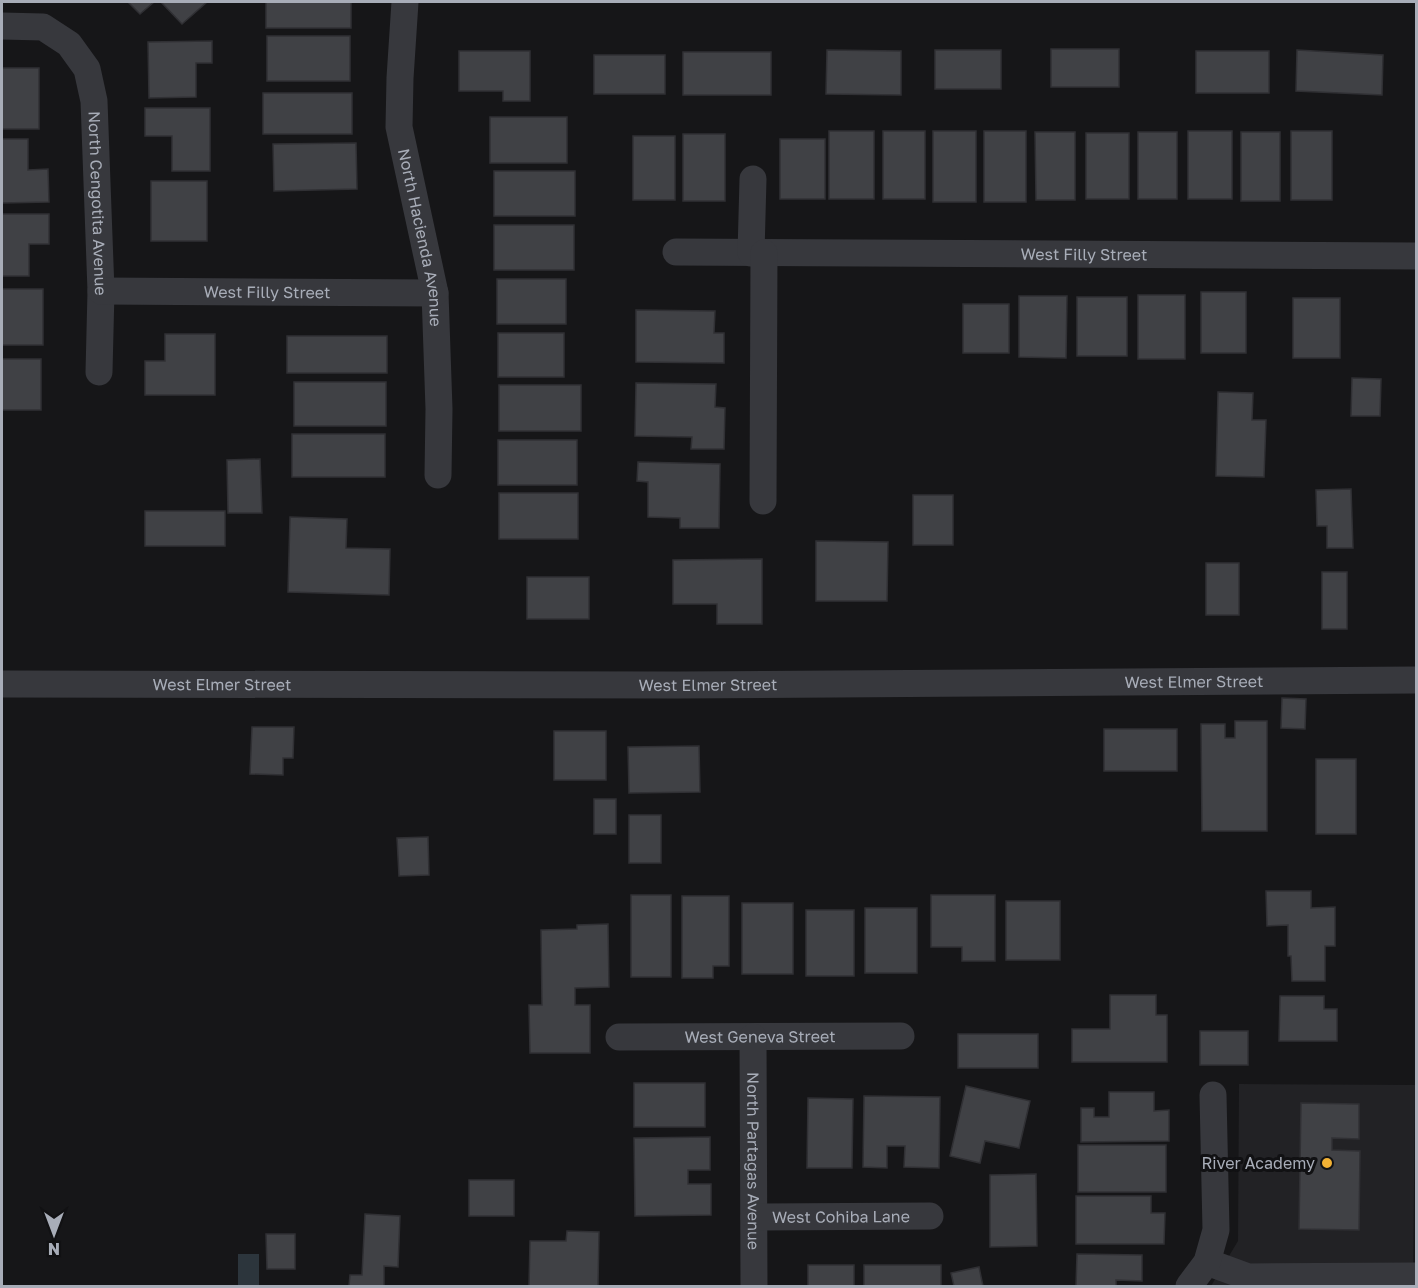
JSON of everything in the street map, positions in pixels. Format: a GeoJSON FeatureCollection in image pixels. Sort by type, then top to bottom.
{"type":"FeatureCollection","features":[{"type":"Feature","properties":{"kind":"street","name":"North Hacienda Avenue"},"geometry":{"type":"LineString","coordinates":[[405,2],[399,128],[435,293],[439,409],[438,475]]}},
{"type":"Feature","properties":{"kind":"street","name":"North Cengotita Avenue"},"geometry":{"type":"LineString","coordinates":[[2,26],[43,27],[69,44],[87,69],[94,101],[101,291],[99,372]]}},
{"type":"Feature","properties":{"kind":"street"},"geometry":{"type":"LineString","coordinates":[[753,179],[763,501]]}},
{"type":"Feature","properties":{"kind":"street","name":"West Filly Street"},"geometry":{"type":"LineString","coordinates":[[675,252],[1416,256]]}},
{"type":"Feature","properties":{"kind":"street","name":"West Filly Street"},"geometry":{"type":"LineString","coordinates":[[101,291],[435,293]]}},
{"type":"Feature","properties":{"kind":"street","name":"West Elmer Street"},"geometry":{"type":"LineString","coordinates":[[2,684],[690,685],[1416,680]]}},
{"type":"Feature","properties":{"kind":"street","name":"West Geneva Street"},"geometry":{"type":"LineString","coordinates":[[619,1037],[901,1036]]}},
{"type":"Feature","properties":{"kind":"street","name":"North Partagas Avenue"},"geometry":{"type":"LineString","coordinates":[[753,1037],[754,1287]]}},
{"type":"Feature","properties":{"kind":"street"},"geometry":{"type":"LineString","coordinates":[[1189,1287],[1207,1262],[1216,1230],[1213,1095]]}},
{"type":"Feature","properties":{"kind":"street","name":"West Cohiba Lane"},"geometry":{"type":"LineString","coordinates":[[754,1217],[930,1216]]}},
{"type":"Feature","properties":{"kind":"street"},"geometry":{"type":"LineString","coordinates":[[1207,1262],[1248,1277],[1416,1276]]}},
{"type":"Feature","properties":{"kind":"shaded area","name":"River Academy"},"geometry":{"type":"Polygon","coordinates":[[[1239,1084],[1415,1085],[1413,1286],[1211,1286],[1238,1241],[1239,1084]]]}},
{"type":"Feature","properties":{"kind":"shaded area"},"geometry":{"type":"Polygon","coordinates":[[[238,1254],[259,1254],[259,1286],[238,1286],[238,1254]]]}},
{"type":"Feature","properties":{"kind":"building"},"geometry":{"type":"Polygon","coordinates":[[[128,2],[154,2],[140,14],[128,2]]]}},
{"type":"Feature","properties":{"kind":"building"},"geometry":{"type":"Polygon","coordinates":[[[161,2],[207,2],[182,24],[161,2]]]}},
{"type":"Feature","properties":{"kind":"building"},"geometry":{"type":"Polygon","coordinates":[[[266,2],[351,2],[351,28],[266,28],[266,2]]]}},
{"type":"Feature","properties":{"kind":"building"},"geometry":{"type":"Polygon","coordinates":[[[267,36],[350,36],[350,81],[267,81],[267,36]]]}},
{"type":"Feature","properties":{"kind":"building"},"geometry":{"type":"Polygon","coordinates":[[[212,41],[212,63],[196,63],[196,97],[149,98],[148,42],[212,41]]]}},
{"type":"Feature","properties":{"kind":"building"},"geometry":{"type":"Polygon","coordinates":[[[1051,49],[1119,49],[1119,87],[1051,87],[1051,49]]]}},
{"type":"Feature","properties":{"kind":"building"},"geometry":{"type":"Polygon","coordinates":[[[827,50],[901,51],[901,95],[826,94],[827,50]]]}},
{"type":"Feature","properties":{"kind":"building"},"geometry":{"type":"Polygon","coordinates":[[[935,50],[1001,50],[1001,89],[935,89],[935,50]]]}},
{"type":"Feature","properties":{"kind":"building"},"geometry":{"type":"Polygon","coordinates":[[[1297,50],[1383,55],[1382,95],[1296,91],[1297,50]]]}},
{"type":"Feature","properties":{"kind":"building"},"geometry":{"type":"Polygon","coordinates":[[[459,51],[530,51],[530,101],[503,101],[503,91],[459,91],[459,51]]]}},
{"type":"Feature","properties":{"kind":"building"},"geometry":{"type":"Polygon","coordinates":[[[1196,51],[1269,51],[1269,93],[1196,93],[1196,51]]]}},
{"type":"Feature","properties":{"kind":"building"},"geometry":{"type":"Polygon","coordinates":[[[683,52],[771,52],[771,95],[683,95],[683,52]]]}},
{"type":"Feature","properties":{"kind":"building"},"geometry":{"type":"Polygon","coordinates":[[[594,55],[665,55],[665,94],[594,94],[594,55]]]}},
{"type":"Feature","properties":{"kind":"building"},"geometry":{"type":"Polygon","coordinates":[[[2,68],[39,68],[39,129],[2,129],[2,68]]]}},
{"type":"Feature","properties":{"kind":"building"},"geometry":{"type":"Polygon","coordinates":[[[263,93],[352,93],[352,134],[263,134],[263,93]]]}},
{"type":"Feature","properties":{"kind":"building"},"geometry":{"type":"Polygon","coordinates":[[[145,108],[210,108],[210,171],[172,171],[172,136],[145,136],[145,108]]]}},
{"type":"Feature","properties":{"kind":"building"},"geometry":{"type":"Polygon","coordinates":[[[490,117],[567,117],[567,163],[490,163],[490,117]]]}},
{"type":"Feature","properties":{"kind":"building"},"geometry":{"type":"Polygon","coordinates":[[[829,131],[874,131],[874,199],[829,199],[829,131]]]}},
{"type":"Feature","properties":{"kind":"building"},"geometry":{"type":"Polygon","coordinates":[[[883,131],[925,131],[925,199],[883,199],[883,131]]]}},
{"type":"Feature","properties":{"kind":"building"},"geometry":{"type":"Polygon","coordinates":[[[933,131],[976,131],[976,202],[933,202],[933,131]]]}},
{"type":"Feature","properties":{"kind":"building"},"geometry":{"type":"Polygon","coordinates":[[[984,131],[1026,131],[1026,202],[984,202],[984,131]]]}},
{"type":"Feature","properties":{"kind":"building"},"geometry":{"type":"Polygon","coordinates":[[[1188,131],[1232,131],[1232,199],[1188,199],[1188,131]]]}},
{"type":"Feature","properties":{"kind":"building"},"geometry":{"type":"Polygon","coordinates":[[[1291,131],[1332,131],[1332,200],[1291,200],[1291,131]]]}},
{"type":"Feature","properties":{"kind":"building"},"geometry":{"type":"Polygon","coordinates":[[[1035,132],[1075,132],[1075,200],[1036,200],[1035,132]]]}},
{"type":"Feature","properties":{"kind":"building"},"geometry":{"type":"Polygon","coordinates":[[[1138,132],[1177,132],[1177,199],[1138,199],[1138,132]]]}},
{"type":"Feature","properties":{"kind":"building"},"geometry":{"type":"Polygon","coordinates":[[[1241,132],[1280,132],[1280,201],[1241,201],[1241,132]]]}},
{"type":"Feature","properties":{"kind":"building"},"geometry":{"type":"Polygon","coordinates":[[[1086,133],[1129,133],[1129,199],[1086,199],[1086,133]]]}},
{"type":"Feature","properties":{"kind":"building"},"geometry":{"type":"Polygon","coordinates":[[[683,134],[725,134],[725,201],[683,201],[683,134]]]}},
{"type":"Feature","properties":{"kind":"building"},"geometry":{"type":"Polygon","coordinates":[[[633,136],[675,136],[675,200],[633,200],[633,136]]]}},
{"type":"Feature","properties":{"kind":"building"},"geometry":{"type":"Polygon","coordinates":[[[2,139],[28,139],[28,170],[48,169],[49,202],[2,203],[2,139]]]}},
{"type":"Feature","properties":{"kind":"building"},"geometry":{"type":"Polygon","coordinates":[[[780,139],[825,139],[825,199],[780,199],[780,139]]]}},
{"type":"Feature","properties":{"kind":"building"},"geometry":{"type":"Polygon","coordinates":[[[356,143],[357,189],[274,191],[273,144],[356,143]]]}},
{"type":"Feature","properties":{"kind":"building"},"geometry":{"type":"Polygon","coordinates":[[[494,171],[575,171],[575,216],[494,216],[494,171]]]}},
{"type":"Feature","properties":{"kind":"building"},"geometry":{"type":"Polygon","coordinates":[[[151,181],[207,181],[207,241],[151,241],[151,181]]]}},
{"type":"Feature","properties":{"kind":"building"},"geometry":{"type":"Polygon","coordinates":[[[2,214],[49,214],[49,244],[29,244],[29,276],[2,276],[2,214]]]}},
{"type":"Feature","properties":{"kind":"building"},"geometry":{"type":"Polygon","coordinates":[[[494,225],[574,225],[574,270],[494,270],[494,225]]]}},
{"type":"Feature","properties":{"kind":"building"},"geometry":{"type":"Polygon","coordinates":[[[497,279],[566,279],[566,324],[497,324],[497,279]]]}},
{"type":"Feature","properties":{"kind":"building"},"geometry":{"type":"Polygon","coordinates":[[[2,289],[43,289],[43,345],[2,345],[2,289]]]}},
{"type":"Feature","properties":{"kind":"building"},"geometry":{"type":"Polygon","coordinates":[[[1201,292],[1246,292],[1246,353],[1201,353],[1201,292]]]}},
{"type":"Feature","properties":{"kind":"building"},"geometry":{"type":"Polygon","coordinates":[[[1138,295],[1185,295],[1185,359],[1138,359],[1138,295]]]}},
{"type":"Feature","properties":{"kind":"building"},"geometry":{"type":"Polygon","coordinates":[[[1019,296],[1067,296],[1066,358],[1019,357],[1019,296]]]}},
{"type":"Feature","properties":{"kind":"building"},"geometry":{"type":"Polygon","coordinates":[[[1077,297],[1127,297],[1127,356],[1077,356],[1077,297]]]}},
{"type":"Feature","properties":{"kind":"building"},"geometry":{"type":"Polygon","coordinates":[[[1293,298],[1340,298],[1340,358],[1293,358],[1293,298]]]}},
{"type":"Feature","properties":{"kind":"building"},"geometry":{"type":"Polygon","coordinates":[[[963,304],[1009,304],[1009,353],[963,353],[963,304]]]}},
{"type":"Feature","properties":{"kind":"building"},"geometry":{"type":"Polygon","coordinates":[[[636,310],[715,311],[714,333],[724,333],[724,363],[636,362],[636,310]]]}},
{"type":"Feature","properties":{"kind":"building"},"geometry":{"type":"Polygon","coordinates":[[[498,333],[564,333],[564,377],[498,377],[498,333]]]}},
{"type":"Feature","properties":{"kind":"building"},"geometry":{"type":"Polygon","coordinates":[[[165,334],[215,334],[215,395],[145,395],[145,361],[165,361],[165,334]]]}},
{"type":"Feature","properties":{"kind":"building"},"geometry":{"type":"Polygon","coordinates":[[[287,336],[387,336],[387,373],[287,373],[287,336]]]}},
{"type":"Feature","properties":{"kind":"building"},"geometry":{"type":"Polygon","coordinates":[[[2,359],[41,359],[41,410],[2,410],[2,359]]]}},
{"type":"Feature","properties":{"kind":"building"},"geometry":{"type":"Polygon","coordinates":[[[1352,378],[1381,379],[1380,416],[1351,416],[1352,378]]]}},
{"type":"Feature","properties":{"kind":"building"},"geometry":{"type":"Polygon","coordinates":[[[294,382],[386,382],[386,426],[294,426],[294,382]]]}},
{"type":"Feature","properties":{"kind":"building"},"geometry":{"type":"Polygon","coordinates":[[[636,383],[716,384],[715,407],[725,408],[724,449],[691,449],[692,437],[635,436],[636,383]]]}},
{"type":"Feature","properties":{"kind":"building"},"geometry":{"type":"Polygon","coordinates":[[[499,385],[581,385],[581,431],[499,431],[499,385]]]}},
{"type":"Feature","properties":{"kind":"building"},"geometry":{"type":"Polygon","coordinates":[[[1218,392],[1253,393],[1252,420],[1266,420],[1264,477],[1216,476],[1218,392]]]}},
{"type":"Feature","properties":{"kind":"building"},"geometry":{"type":"Polygon","coordinates":[[[292,434],[385,434],[385,477],[292,477],[292,434]]]}},
{"type":"Feature","properties":{"kind":"building"},"geometry":{"type":"Polygon","coordinates":[[[498,440],[577,440],[577,485],[498,485],[498,440]]]}},
{"type":"Feature","properties":{"kind":"building"},"geometry":{"type":"Polygon","coordinates":[[[260,459],[262,513],[228,513],[227,460],[260,459]]]}},
{"type":"Feature","properties":{"kind":"building"},"geometry":{"type":"Polygon","coordinates":[[[638,462],[720,464],[719,528],[680,528],[680,518],[648,517],[648,482],[637,481],[638,462]]]}},
{"type":"Feature","properties":{"kind":"building"},"geometry":{"type":"Polygon","coordinates":[[[1351,489],[1353,548],[1327,548],[1327,526],[1317,526],[1316,490],[1351,489]]]}},
{"type":"Feature","properties":{"kind":"building"},"geometry":{"type":"Polygon","coordinates":[[[499,493],[578,493],[578,539],[499,539],[499,493]]]}},
{"type":"Feature","properties":{"kind":"building"},"geometry":{"type":"Polygon","coordinates":[[[913,495],[953,495],[953,545],[913,545],[913,495]]]}},
{"type":"Feature","properties":{"kind":"building"},"geometry":{"type":"Polygon","coordinates":[[[145,511],[225,511],[225,546],[145,546],[145,511]]]}},
{"type":"Feature","properties":{"kind":"building"},"geometry":{"type":"Polygon","coordinates":[[[290,517],[347,519],[346,548],[390,549],[389,595],[288,592],[290,517]]]}},
{"type":"Feature","properties":{"kind":"building"},"geometry":{"type":"Polygon","coordinates":[[[816,541],[888,542],[887,601],[816,601],[816,541]]]}},
{"type":"Feature","properties":{"kind":"building"},"geometry":{"type":"Polygon","coordinates":[[[762,559],[762,624],[717,624],[717,604],[673,604],[673,560],[762,559]]]}},
{"type":"Feature","properties":{"kind":"building"},"geometry":{"type":"Polygon","coordinates":[[[1206,563],[1239,563],[1239,615],[1206,615],[1206,563]]]}},
{"type":"Feature","properties":{"kind":"building"},"geometry":{"type":"Polygon","coordinates":[[[1322,572],[1347,572],[1347,629],[1322,629],[1322,572]]]}},
{"type":"Feature","properties":{"kind":"building"},"geometry":{"type":"Polygon","coordinates":[[[527,577],[589,577],[589,619],[527,619],[527,577]]]}},
{"type":"Feature","properties":{"kind":"building"},"geometry":{"type":"Polygon","coordinates":[[[1282,698],[1306,699],[1305,729],[1281,728],[1282,698]]]}},
{"type":"Feature","properties":{"kind":"building"},"geometry":{"type":"Polygon","coordinates":[[[1235,721],[1267,721],[1267,831],[1202,831],[1201,724],[1225,724],[1225,738],[1235,738],[1235,721]]]}},
{"type":"Feature","properties":{"kind":"building"},"geometry":{"type":"Polygon","coordinates":[[[252,727],[294,727],[293,758],[283,758],[283,775],[250,774],[252,727]]]}},
{"type":"Feature","properties":{"kind":"building"},"geometry":{"type":"Polygon","coordinates":[[[1104,729],[1177,729],[1177,771],[1104,771],[1104,729]]]}},
{"type":"Feature","properties":{"kind":"building"},"geometry":{"type":"Polygon","coordinates":[[[554,731],[606,731],[606,780],[554,780],[554,731]]]}},
{"type":"Feature","properties":{"kind":"building"},"geometry":{"type":"Polygon","coordinates":[[[699,746],[700,792],[629,793],[628,747],[699,746]]]}},
{"type":"Feature","properties":{"kind":"building"},"geometry":{"type":"Polygon","coordinates":[[[1316,759],[1356,759],[1356,834],[1316,834],[1316,759]]]}},
{"type":"Feature","properties":{"kind":"building"},"geometry":{"type":"Polygon","coordinates":[[[594,799],[616,799],[616,834],[594,834],[594,799]]]}},
{"type":"Feature","properties":{"kind":"building"},"geometry":{"type":"Polygon","coordinates":[[[629,815],[661,815],[661,863],[629,863],[629,815]]]}},
{"type":"Feature","properties":{"kind":"building"},"geometry":{"type":"Polygon","coordinates":[[[428,837],[429,875],[399,876],[397,838],[428,837]]]}},
{"type":"Feature","properties":{"kind":"building"},"geometry":{"type":"Polygon","coordinates":[[[1266,891],[1311,891],[1311,908],[1335,907],[1335,946],[1325,946],[1325,981],[1292,981],[1291,956],[1288,956],[1288,925],[1267,926],[1266,891]]]}},
{"type":"Feature","properties":{"kind":"building"},"geometry":{"type":"Polygon","coordinates":[[[631,895],[671,895],[671,977],[631,977],[631,895]]]}},
{"type":"Feature","properties":{"kind":"building"},"geometry":{"type":"Polygon","coordinates":[[[931,895],[995,895],[995,961],[962,961],[962,947],[931,947],[931,895]]]}},
{"type":"Feature","properties":{"kind":"building"},"geometry":{"type":"Polygon","coordinates":[[[682,896],[729,896],[729,966],[713,966],[713,978],[682,978],[682,896]]]}},
{"type":"Feature","properties":{"kind":"building"},"geometry":{"type":"Polygon","coordinates":[[[1006,901],[1060,901],[1060,960],[1006,960],[1006,901]]]}},
{"type":"Feature","properties":{"kind":"building"},"geometry":{"type":"Polygon","coordinates":[[[742,903],[793,903],[793,974],[742,974],[742,903]]]}},
{"type":"Feature","properties":{"kind":"building"},"geometry":{"type":"Polygon","coordinates":[[[865,908],[917,908],[917,973],[865,973],[865,908]]]}},
{"type":"Feature","properties":{"kind":"building"},"geometry":{"type":"Polygon","coordinates":[[[806,910],[854,910],[854,976],[806,976],[806,910]]]}},
{"type":"Feature","properties":{"kind":"building"},"geometry":{"type":"Polygon","coordinates":[[[608,924],[609,987],[575,988],[575,1005],[590,1005],[590,1053],[530,1053],[529,1005],[542,1005],[541,930],[577,929],[577,925],[608,924]]]}},
{"type":"Feature","properties":{"kind":"building"},"geometry":{"type":"Polygon","coordinates":[[[1110,995],[1156,995],[1156,1015],[1167,1015],[1167,1062],[1072,1062],[1072,1029],[1110,1029],[1110,995]]]}},
{"type":"Feature","properties":{"kind":"building"},"geometry":{"type":"Polygon","coordinates":[[[1280,996],[1324,996],[1324,1009],[1337,1009],[1337,1041],[1279,1041],[1280,996]]]}},
{"type":"Feature","properties":{"kind":"building"},"geometry":{"type":"Polygon","coordinates":[[[1200,1031],[1248,1031],[1248,1065],[1200,1065],[1200,1031]]]}},
{"type":"Feature","properties":{"kind":"building"},"geometry":{"type":"Polygon","coordinates":[[[958,1034],[1038,1034],[1038,1068],[958,1068],[958,1034]]]}},
{"type":"Feature","properties":{"kind":"building"},"geometry":{"type":"Polygon","coordinates":[[[634,1083],[705,1083],[705,1127],[634,1127],[634,1083]]]}},
{"type":"Feature","properties":{"kind":"building"},"geometry":{"type":"Polygon","coordinates":[[[966,1086],[1030,1101],[1019,1148],[985,1141],[980,1163],[950,1156],[966,1086]]]}},
{"type":"Feature","properties":{"kind":"building"},"geometry":{"type":"Polygon","coordinates":[[[1109,1092],[1154,1092],[1154,1111],[1169,1110],[1169,1141],[1081,1142],[1081,1108],[1094,1108],[1094,1117],[1109,1117],[1109,1092]]]}},
{"type":"Feature","properties":{"kind":"building"},"geometry":{"type":"Polygon","coordinates":[[[864,1096],[940,1097],[939,1168],[904,1167],[905,1146],[887,1146],[887,1168],[863,1167],[864,1096]]]}},
{"type":"Feature","properties":{"kind":"building"},"geometry":{"type":"Polygon","coordinates":[[[808,1098],[853,1099],[852,1168],[807,1168],[808,1098]]]}},
{"type":"Feature","properties":{"kind":"building"},"geometry":{"type":"Polygon","coordinates":[[[1301,1103],[1359,1104],[1359,1139],[1332,1138],[1332,1150],[1360,1151],[1359,1230],[1299,1229],[1301,1103]]]}},
{"type":"Feature","properties":{"kind":"building"},"geometry":{"type":"Polygon","coordinates":[[[710,1137],[710,1170],[688,1170],[688,1184],[711,1184],[711,1215],[635,1216],[634,1138],[710,1137]]]}},
{"type":"Feature","properties":{"kind":"building"},"geometry":{"type":"Polygon","coordinates":[[[1078,1145],[1166,1145],[1166,1192],[1078,1192],[1078,1145]]]}},
{"type":"Feature","properties":{"kind":"building"},"geometry":{"type":"Polygon","coordinates":[[[1036,1174],[1037,1246],[990,1247],[990,1175],[1036,1174]]]}},
{"type":"Feature","properties":{"kind":"building"},"geometry":{"type":"Polygon","coordinates":[[[469,1180],[514,1180],[514,1216],[469,1216],[469,1180]]]}},
{"type":"Feature","properties":{"kind":"building"},"geometry":{"type":"Polygon","coordinates":[[[1076,1196],[1151,1196],[1151,1213],[1165,1213],[1164,1244],[1076,1244],[1076,1196]]]}},
{"type":"Feature","properties":{"kind":"building"},"geometry":{"type":"Polygon","coordinates":[[[365,1214],[400,1216],[398,1267],[384,1266],[384,1286],[349,1286],[350,1275],[362,1275],[365,1214]]]}},
{"type":"Feature","properties":{"kind":"building"},"geometry":{"type":"Polygon","coordinates":[[[567,1231],[599,1232],[598,1286],[529,1286],[530,1241],[566,1241],[567,1231]]]}},
{"type":"Feature","properties":{"kind":"building"},"geometry":{"type":"Polygon","coordinates":[[[266,1234],[295,1234],[295,1269],[267,1269],[266,1234]]]}},
{"type":"Feature","properties":{"kind":"building"},"geometry":{"type":"Polygon","coordinates":[[[1077,1254],[1142,1255],[1142,1281],[1116,1280],[1116,1286],[1076,1286],[1077,1254]]]}},
{"type":"Feature","properties":{"kind":"building"},"geometry":{"type":"Polygon","coordinates":[[[808,1265],[854,1265],[854,1286],[808,1286],[808,1265]]]}},
{"type":"Feature","properties":{"kind":"building"},"geometry":{"type":"Polygon","coordinates":[[[864,1265],[941,1265],[941,1286],[864,1286],[864,1265]]]}},
{"type":"Feature","properties":{"kind":"building"},"geometry":{"type":"Polygon","coordinates":[[[979,1267],[983,1286],[954,1286],[951,1273],[979,1267]]]}},
{"type":"Feature","properties":{"kind":"place","name":"River Academy"},"geometry":{"type":"Point","coordinates":[1327,1163]}}]}
